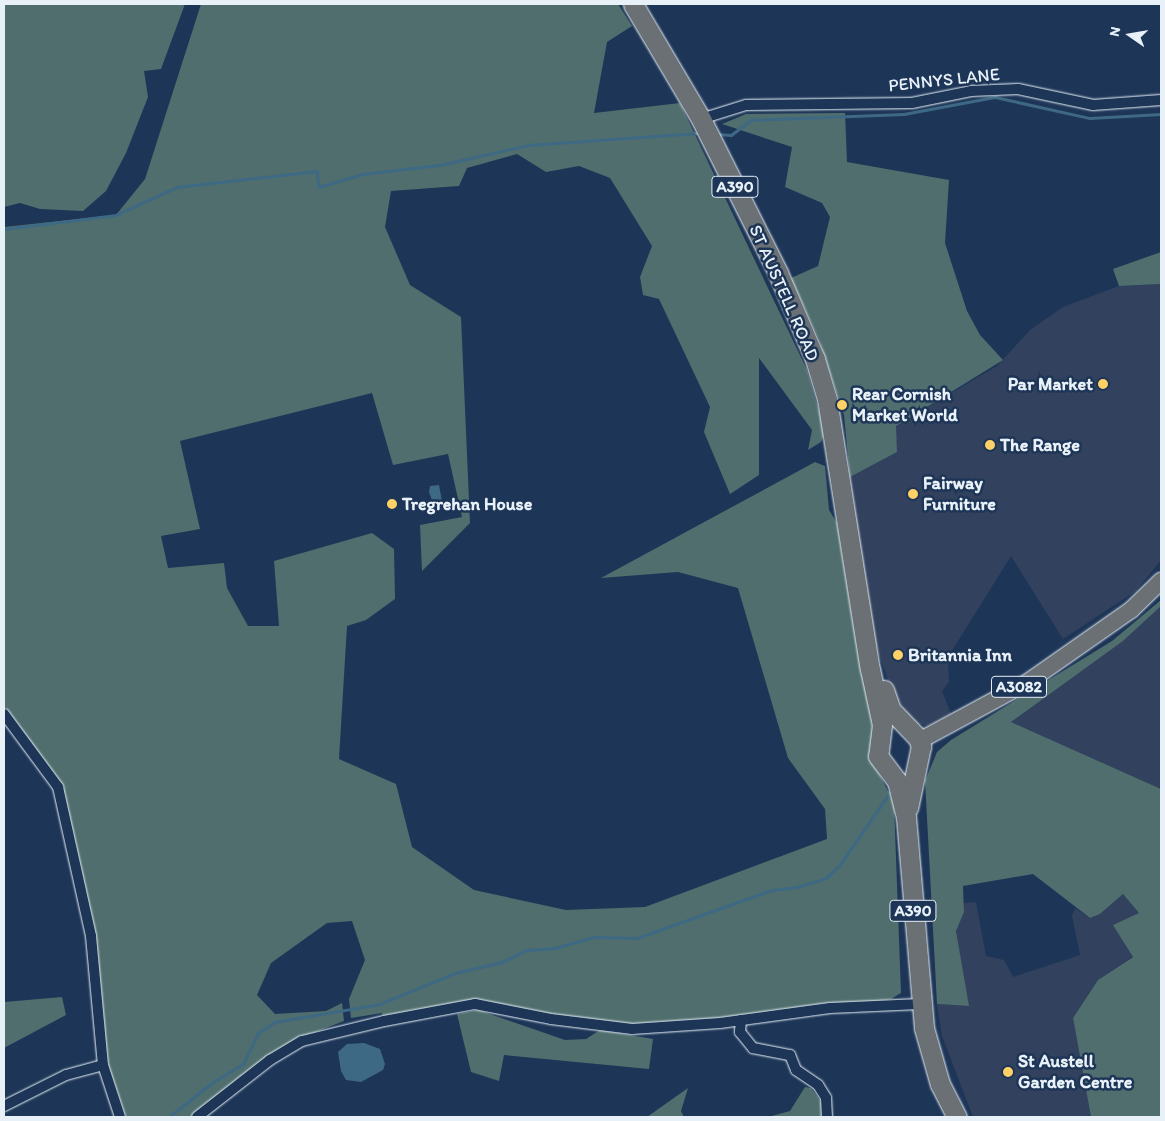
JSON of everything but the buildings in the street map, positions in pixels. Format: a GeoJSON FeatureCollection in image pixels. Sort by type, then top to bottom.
{"type":"FeatureCollection","features":[{"type":"Feature","properties":{"kind":"highway","name":"ST AUSTELL ROAD"},"geometry":{"type":"LineString","coordinates":[[633,4],[701,119],[782,281],[815,359],[836,441],[866,638]]}},
{"type":"Feature","properties":{"kind":"highway"},"geometry":{"type":"LineString","coordinates":[[866,638],[891,710],[914,735],[920,756],[915,764],[906,817]]}},
{"type":"Feature","properties":{"kind":"highway"},"geometry":{"type":"LineString","coordinates":[[866,638],[882,725],[878,756],[897,781],[906,817]]}},
{"type":"Feature","properties":{"kind":"highway"},"geometry":{"type":"LineString","coordinates":[[879,741],[892,729],[914,735]]}},
{"type":"Feature","properties":{"kind":"highway"},"geometry":{"type":"LineString","coordinates":[[888,768],[901,771],[915,764]]}},
{"type":"Feature","properties":{"kind":"highway","name":"A390"},"geometry":{"type":"LineString","coordinates":[[906,817],[920,1004],[928,1049],[957,1117]]}},
{"type":"Feature","properties":{"kind":"main road","name":"A3082"},"geometry":{"type":"LineString","coordinates":[[914,735],[1028,682],[1131,610],[1161,581]]}},
{"type":"Feature","properties":{"kind":"street","name":"PENNYS LANE"},"geometry":{"type":"LineString","coordinates":[[701,119],[746,105],[912,103],[971,91],[1018,89],[1092,106],[1161,100]]}},
{"type":"Feature","properties":{"kind":"street"},"geometry":{"type":"LineString","coordinates":[[4,714],[58,787],[91,936],[103,1065],[120,1117]]}},
{"type":"Feature","properties":{"kind":"street"},"geometry":{"type":"LineString","coordinates":[[197,1117],[270,1060],[302,1042],[384,1021],[475,1004],[551,1019],[632,1030],[741,1020],[830,1008],[920,1004]]}},
{"type":"Feature","properties":{"kind":"street"},"geometry":{"type":"LineString","coordinates":[[741,1020],[740,1032],[753,1048],[790,1055],[796,1070],[818,1085],[826,1098],[827,1117]]}},
{"type":"Feature","properties":{"kind":"street"},"geometry":{"type":"LineString","coordinates":[[4,1106],[66,1074],[103,1065]]}},
{"type":"Feature","properties":{"kind":"shaded area"},"geometry":{"type":"Polygon","coordinates":[[[1161,284],[1161,560],[1136,591],[1063,639],[1011,556],[948,657],[949,682],[942,691],[951,714],[928,726],[916,723],[907,715],[890,686],[872,634],[850,477],[897,452],[895,426],[997,366],[1030,330],[1063,307],[1119,286],[1161,284]]]}},
{"type":"Feature","properties":{"kind":"shaded area"},"geometry":{"type":"Polygon","coordinates":[[[439,485],[442,501],[433,503],[429,492],[430,486],[439,485]]]}},
{"type":"Feature","properties":{"kind":"shaded area"},"geometry":{"type":"Polygon","coordinates":[[[1161,606],[1161,789],[1011,722],[1123,641],[1161,606]]]}},
{"type":"Feature","properties":{"kind":"shaded area"},"geometry":{"type":"Polygon","coordinates":[[[1123,894],[1140,913],[1133,956],[1098,980],[1073,1018],[1091,1117],[973,1117],[942,1036],[937,1004],[968,1006],[956,931],[963,903],[976,902],[986,956],[1004,960],[1013,977],[1080,955],[1072,916],[1075,908],[1090,918],[1100,914],[1123,894]]]}},
{"type":"Feature","properties":{"kind":"shaded area"},"geometry":{"type":"Polygon","coordinates":[[[364,1043],[380,1049],[385,1064],[383,1070],[361,1082],[346,1080],[341,1071],[338,1052],[347,1044],[364,1043]]]}},
{"type":"Feature","properties":{"kind":"green space"},"geometry":{"type":"Polygon","coordinates":[[[4,4],[185,4],[161,69],[144,71],[148,97],[126,153],[106,191],[83,211],[40,209],[20,203],[4,207],[4,4]]]}},
{"type":"Feature","properties":{"kind":"green space"},"geometry":{"type":"Polygon","coordinates":[[[201,4],[618,4],[632,26],[607,42],[594,113],[680,103],[807,370],[825,432],[821,442],[808,450],[812,430],[759,358],[759,475],[730,494],[704,432],[710,407],[659,299],[643,295],[640,277],[652,246],[610,178],[579,166],[546,172],[517,154],[467,168],[459,186],[391,191],[385,227],[410,285],[461,317],[470,523],[422,571],[420,525],[462,517],[448,454],[393,465],[372,393],[180,441],[200,529],[161,536],[168,568],[224,563],[227,588],[248,626],[279,626],[274,561],[372,533],[394,549],[395,599],[366,620],[347,626],[339,759],[396,784],[412,847],[474,890],[566,910],[645,907],[827,839],[825,809],[788,758],[738,588],[678,572],[601,578],[815,462],[825,466],[829,510],[837,523],[859,660],[873,711],[871,758],[894,803],[901,993],[891,999],[830,1008],[633,1029],[475,1004],[384,1021],[382,1013],[351,1018],[349,999],[365,960],[352,921],[327,923],[271,963],[257,995],[275,1014],[326,1011],[342,1003],[344,1021],[300,1038],[191,1117],[126,1117],[109,1068],[91,936],[60,786],[4,705],[4,227],[116,215],[145,179],[201,4]]]}},
{"type":"Feature","properties":{"kind":"green space"},"geometry":{"type":"Polygon","coordinates":[[[845,113],[847,162],[949,180],[945,243],[967,311],[980,335],[1003,360],[896,426],[897,452],[850,477],[844,415],[819,339],[791,278],[818,266],[830,217],[822,203],[785,187],[792,147],[722,124],[746,114],[845,113]]]}},
{"type":"Feature","properties":{"kind":"green space"},"geometry":{"type":"Polygon","coordinates":[[[1161,252],[1161,284],[1119,286],[1113,269],[1161,252]]]}},
{"type":"Feature","properties":{"kind":"green space"},"geometry":{"type":"Polygon","coordinates":[[[1161,600],[1161,606],[1123,641],[1011,722],[1161,789],[1161,1117],[1091,1117],[1073,1018],[1098,980],[1133,957],[1113,925],[1139,913],[1123,894],[1100,914],[1090,918],[1033,874],[963,886],[964,912],[956,931],[969,1006],[937,1004],[925,781],[937,752],[951,740],[1112,641],[1161,600]]]}},
{"type":"Feature","properties":{"kind":"green space"},"geometry":{"type":"Polygon","coordinates":[[[62,997],[66,1015],[4,1048],[4,1002],[62,997]]]}},
{"type":"Feature","properties":{"kind":"green space"},"geometry":{"type":"Polygon","coordinates":[[[478,1010],[565,1040],[586,1039],[600,1030],[653,1039],[649,1069],[504,1055],[499,1081],[471,1072],[457,1014],[478,1010]]]}},
{"type":"Feature","properties":{"kind":"green space"},"geometry":{"type":"Polygon","coordinates":[[[805,1087],[811,1088],[821,1102],[822,1117],[768,1117],[790,1111],[805,1087]]]}},
{"type":"Feature","properties":{"kind":"green space"},"geometry":{"type":"Polygon","coordinates":[[[688,1088],[681,1111],[684,1117],[647,1117],[688,1088]]]}},
{"type":"Feature","properties":{"kind":"waterway"},"geometry":{"type":"LineString","coordinates":[[717,134],[731,135],[751,120],[904,114],[995,97],[1090,118],[1161,114]]}},
{"type":"Feature","properties":{"kind":"waterway"},"geometry":{"type":"LineString","coordinates":[[4,229],[116,215],[177,187],[317,171],[319,187],[363,174],[440,165],[529,145],[698,133]]}},
{"type":"Feature","properties":{"kind":"waterway"},"geometry":{"type":"LineString","coordinates":[[169,1117],[213,1082],[243,1064],[258,1033],[275,1022],[380,1004],[455,973],[502,962],[527,950],[555,948],[594,937],[637,938],[772,890],[797,887],[826,878],[839,866],[891,791]]}},
{"type":"Feature","properties":{"kind":"place","name":"Par Market"},"geometry":{"type":"Point","coordinates":[1103,384]}},
{"type":"Feature","properties":{"kind":"place","name":"Rear Cornish Market World"},"geometry":{"type":"Point","coordinates":[842,405]}},
{"type":"Feature","properties":{"kind":"place","name":"The Range"},"geometry":{"type":"Point","coordinates":[990,445]}},
{"type":"Feature","properties":{"kind":"place","name":"Fairway Furniture"},"geometry":{"type":"Point","coordinates":[913,494]}},
{"type":"Feature","properties":{"kind":"place","name":"Tregrehan House"},"geometry":{"type":"Point","coordinates":[392,504]}},
{"type":"Feature","properties":{"kind":"place","name":"Britannia Inn"},"geometry":{"type":"Point","coordinates":[898,655]}},
{"type":"Feature","properties":{"kind":"place","name":"St Austell Garden Centre"},"geometry":{"type":"Point","coordinates":[1008,1072]}}]}
